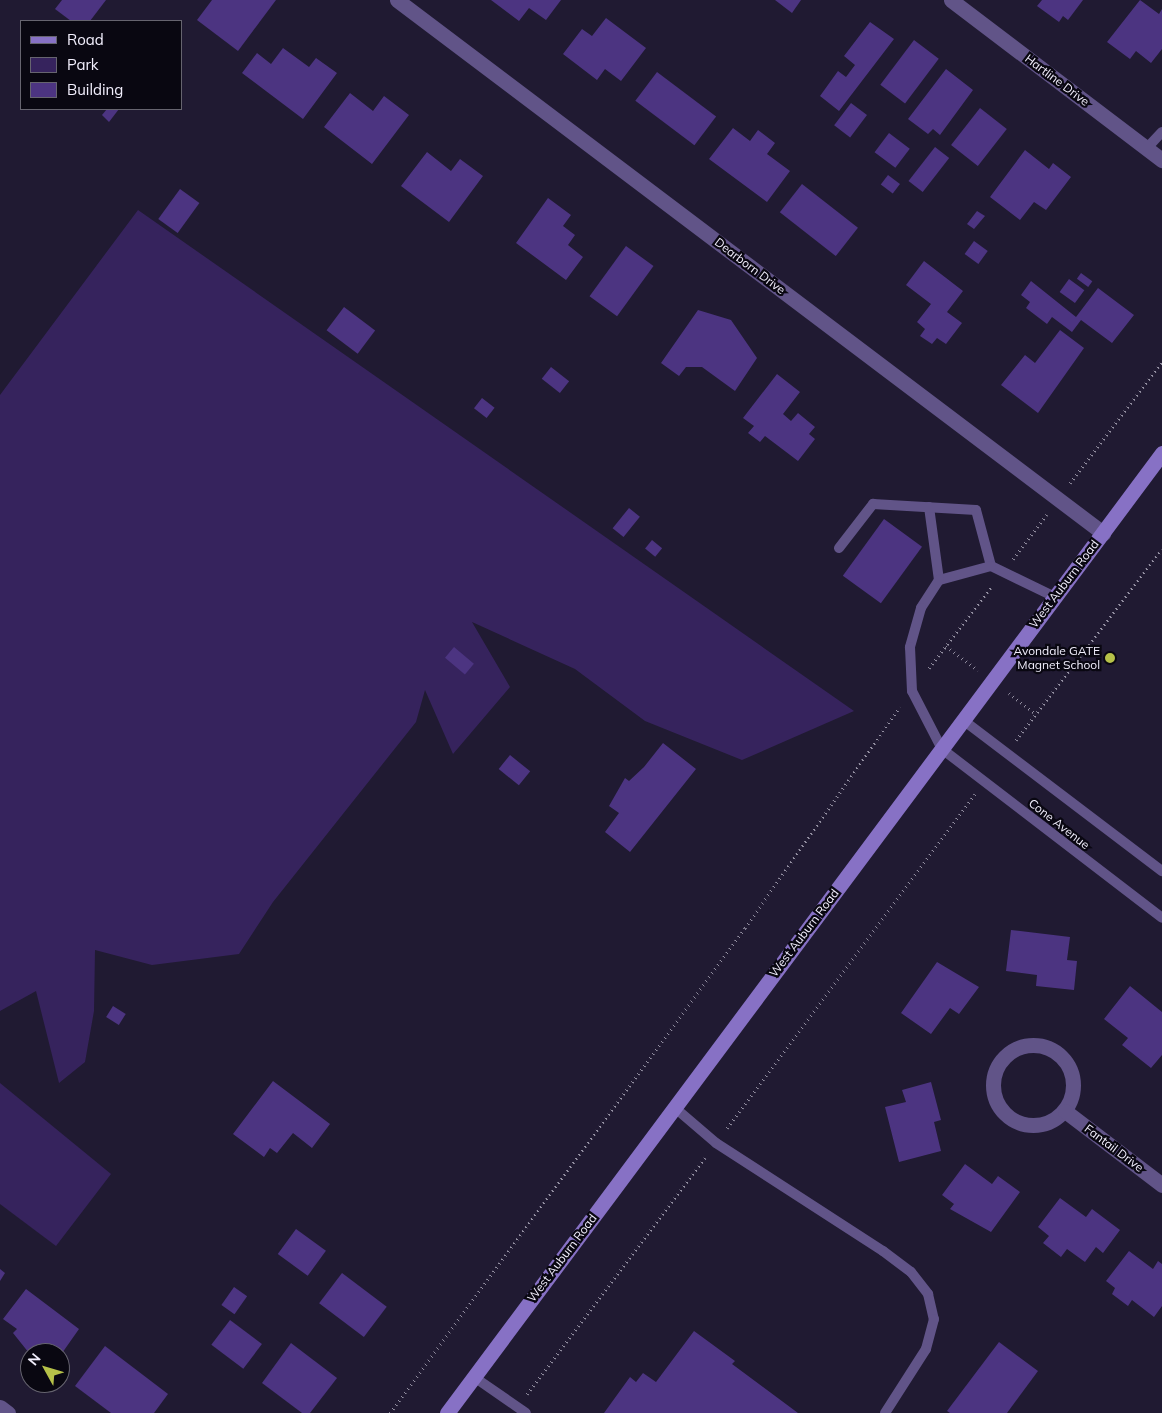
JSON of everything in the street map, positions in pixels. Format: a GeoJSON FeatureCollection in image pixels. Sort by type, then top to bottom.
{"type":"FeatureCollection","features":[{"type":"Feature","properties":{"kind":"main road","name":"West Auburn Road"},"geometry":{"type":"LineString","coordinates":[[447,1413],[1162,453]]}},
{"type":"Feature","properties":{"kind":"street","name":"Dearborn Drive"},"geometry":{"type":"LineString","coordinates":[[397,0],[1103,533]]}},
{"type":"Feature","properties":{"kind":"street","name":"Hartline Drive"},"geometry":{"type":"LineString","coordinates":[[951,0],[1162,160]]}},
{"type":"Feature","properties":{"kind":"street"},"geometry":{"type":"LineString","coordinates":[[1021,1047],[1046,1047],[1058,1053],[1072,1074],[1071,1100],[1065,1111],[1042,1125],[1014,1122],[1000,1107],[993,1088],[1001,1062],[1021,1047]]}},
{"type":"Feature","properties":{"kind":"street","name":"Fantail Drive"},"geometry":{"type":"LineString","coordinates":[[1065,1111],[1162,1185]]}},
{"type":"Feature","properties":{"kind":"street"},"geometry":{"type":"LineString","coordinates":[[0,1407],[8,1413]]}},
{"type":"Feature","properties":{"kind":"lane"},"geometry":{"type":"LineString","coordinates":[[1147,148],[1162,132]]}},
{"type":"Feature","properties":{"kind":"lane"},"geometry":{"type":"LineString","coordinates":[[839,548],[873,504],[976,510],[991,566]]}},
{"type":"Feature","properties":{"kind":"lane"},"geometry":{"type":"LineString","coordinates":[[929,508],[939,580],[921,608],[910,647],[912,691],[942,749]]}},
{"type":"Feature","properties":{"kind":"lane"},"geometry":{"type":"LineString","coordinates":[[939,580],[991,566],[1004,570],[1055,597]]}},
{"type":"Feature","properties":{"kind":"lane","name":"Cone Avenue"},"geometry":{"type":"LineString","coordinates":[[963,720],[1162,872]]}},
{"type":"Feature","properties":{"kind":"lane","name":"Cone Avenue"},"geometry":{"type":"LineString","coordinates":[[942,749],[1162,918]]}},
{"type":"Feature","properties":{"kind":"lane"},"geometry":{"type":"LineString","coordinates":[[674,1107],[716,1143],[883,1251],[911,1272],[928,1294],[934,1319],[926,1349],[884,1413]]}},
{"type":"Feature","properties":{"kind":"lane"},"geometry":{"type":"LineString","coordinates":[[474,1378],[522,1410]]}},
{"type":"Feature","properties":{"kind":"path"},"geometry":{"type":"LineString","coordinates":[[390,1413],[745,928],[912,691],[1162,362]]}},
{"type":"Feature","properties":{"kind":"path"},"geometry":{"type":"LineString","coordinates":[[1019,737],[1162,549]]}},
{"type":"Feature","properties":{"kind":"path"},"geometry":{"type":"LineString","coordinates":[[946,646],[970,664]]}},
{"type":"Feature","properties":{"kind":"path"},"geometry":{"type":"LineString","coordinates":[[1021,702],[1036,714]]}},
{"type":"Feature","properties":{"kind":"path"},"geometry":{"type":"LineString","coordinates":[[522,1410],[716,1143],[973,797]]}},
{"type":"Feature","properties":{"kind":"green space"},"geometry":{"type":"Polygon","coordinates":[[[138,210],[854,711],[742,760],[645,721],[575,669],[472,622],[510,687],[453,754],[425,690],[416,722],[273,902],[239,954],[152,965],[95,950],[94,1011],[85,1062],[59,1083],[36,991],[0,1011],[0,395],[138,210]]]}},
{"type":"Feature","properties":{"kind":"green space"},"geometry":{"type":"Polygon","coordinates":[[[0,1083],[111,1174],[56,1246],[0,1204],[0,1083]]]}},
{"type":"Feature","properties":{"kind":"building"},"geometry":{"type":"Polygon","coordinates":[[[62,0],[106,0],[91,20],[70,20],[55,9],[62,0]]]}},
{"type":"Feature","properties":{"kind":"building"},"geometry":{"type":"Polygon","coordinates":[[[212,0],[276,0],[238,51],[197,20],[212,0]]]}},
{"type":"Feature","properties":{"kind":"building"},"geometry":{"type":"Polygon","coordinates":[[[491,0],[561,0],[546,20],[529,8],[519,21],[491,0]]]}},
{"type":"Feature","properties":{"kind":"building"},"geometry":{"type":"Polygon","coordinates":[[[775,0],[801,0],[792,13],[775,0]]]}},
{"type":"Feature","properties":{"kind":"building"},"geometry":{"type":"Polygon","coordinates":[[[1042,0],[1083,0],[1068,20],[1063,16],[1059,22],[1037,6],[1042,0]]]}},
{"type":"Feature","properties":{"kind":"building"},"geometry":{"type":"Polygon","coordinates":[[[1140,0],[1159,14],[1162,9],[1162,49],[1151,63],[1136,51],[1130,59],[1107,42],[1140,0]]]}},
{"type":"Feature","properties":{"kind":"building"},"geometry":{"type":"Polygon","coordinates":[[[606,18],[646,48],[621,81],[605,69],[597,80],[563,54],[582,29],[592,36],[606,18]]]}},
{"type":"Feature","properties":{"kind":"building"},"geometry":{"type":"Polygon","coordinates":[[[870,22],[894,39],[839,111],[820,96],[838,71],[846,77],[855,65],[844,56],[870,22]]]}},
{"type":"Feature","properties":{"kind":"building"},"geometry":{"type":"Polygon","coordinates":[[[914,40],[939,59],[905,103],[880,85],[914,40]]]}},
{"type":"Feature","properties":{"kind":"building"},"geometry":{"type":"Polygon","coordinates":[[[283,48],[309,67],[316,58],[337,73],[303,119],[242,73],[257,53],[271,64],[283,48]]]}},
{"type":"Feature","properties":{"kind":"building"},"geometry":{"type":"Polygon","coordinates":[[[946,69],[973,90],[940,135],[933,129],[928,134],[908,119],[946,69]]]}},
{"type":"Feature","properties":{"kind":"building"},"geometry":{"type":"Polygon","coordinates":[[[657,72],[716,117],[694,145],[635,101],[657,72]]]}},
{"type":"Feature","properties":{"kind":"building"},"geometry":{"type":"Polygon","coordinates":[[[350,93],[373,111],[384,96],[409,115],[372,164],[324,127],[350,93]]]}},
{"type":"Feature","properties":{"kind":"building"},"geometry":{"type":"Polygon","coordinates":[[[851,103],[867,115],[850,137],[834,125],[851,103]]]}},
{"type":"Feature","properties":{"kind":"building"},"geometry":{"type":"Polygon","coordinates":[[[980,108],[1007,129],[978,166],[951,145],[980,108]]]}},
{"type":"Feature","properties":{"kind":"building"},"geometry":{"type":"Polygon","coordinates":[[[106,110],[118,110],[109,122],[102,115],[106,110]]]}},
{"type":"Feature","properties":{"kind":"building"},"geometry":{"type":"Polygon","coordinates":[[[733,128],[750,141],[758,130],[775,143],[767,154],[790,171],[767,202],[709,159],[733,128]]]}},
{"type":"Feature","properties":{"kind":"building"},"geometry":{"type":"Polygon","coordinates":[[[889,133],[910,149],[895,168],[875,152],[889,133]]]}},
{"type":"Feature","properties":{"kind":"building"},"geometry":{"type":"Polygon","coordinates":[[[935,147],[949,158],[923,192],[909,181],[935,147]]]}},
{"type":"Feature","properties":{"kind":"building"},"geometry":{"type":"Polygon","coordinates":[[[1025,150],[1049,169],[1053,163],[1071,177],[1046,210],[1034,202],[1020,220],[990,197],[1025,150]]]}},
{"type":"Feature","properties":{"kind":"building"},"geometry":{"type":"Polygon","coordinates":[[[427,152],[451,171],[460,159],[483,176],[449,222],[401,186],[427,152]]]}},
{"type":"Feature","properties":{"kind":"building"},"geometry":{"type":"Polygon","coordinates":[[[888,175],[900,184],[893,194],[881,185],[888,175]]]}},
{"type":"Feature","properties":{"kind":"building"},"geometry":{"type":"Polygon","coordinates":[[[802,184],[858,228],[836,256],[780,212],[802,184]]]}},
{"type":"Feature","properties":{"kind":"building"},"geometry":{"type":"Polygon","coordinates":[[[180,189],[199,203],[178,233],[158,219],[180,189]]]}},
{"type":"Feature","properties":{"kind":"building"},"geometry":{"type":"Polygon","coordinates":[[[548,198],[571,215],[563,226],[575,235],[568,245],[583,257],[566,280],[516,243],[548,198]]]}},
{"type":"Feature","properties":{"kind":"building"},"geometry":{"type":"Polygon","coordinates":[[[977,211],[985,216],[974,229],[967,224],[977,211]]]}},
{"type":"Feature","properties":{"kind":"building"},"geometry":{"type":"Polygon","coordinates":[[[974,241],[988,251],[978,264],[965,254],[974,241]]]}},
{"type":"Feature","properties":{"kind":"building"},"geometry":{"type":"Polygon","coordinates":[[[626,246],[654,266],[617,316],[590,296],[626,246]]]}},
{"type":"Feature","properties":{"kind":"building"},"geometry":{"type":"Polygon","coordinates":[[[924,261],[963,291],[947,312],[962,323],[946,344],[937,338],[932,344],[920,336],[925,329],[917,322],[931,304],[906,285],[924,261]]]}},
{"type":"Feature","properties":{"kind":"building"},"geometry":{"type":"Polygon","coordinates":[[[1081,273],[1092,281],[1088,287],[1077,279],[1081,273]]]}},
{"type":"Feature","properties":{"kind":"building"},"geometry":{"type":"Polygon","coordinates":[[[1069,279],[1084,290],[1075,303],[1060,292],[1069,279]]]}},
{"type":"Feature","properties":{"kind":"building"},"geometry":{"type":"Polygon","coordinates":[[[1031,281],[1076,317],[1098,288],[1134,315],[1112,343],[1081,320],[1072,332],[1052,317],[1047,324],[1026,308],[1030,302],[1021,295],[1031,281]]]}},
{"type":"Feature","properties":{"kind":"building"},"geometry":{"type":"Polygon","coordinates":[[[344,307],[375,330],[358,354],[327,330],[344,307]]]}},
{"type":"Feature","properties":{"kind":"building"},"geometry":{"type":"Polygon","coordinates":[[[698,310],[731,320],[757,358],[735,391],[702,367],[686,367],[679,376],[661,363],[698,310]]]}},
{"type":"Feature","properties":{"kind":"building"},"geometry":{"type":"Polygon","coordinates":[[[1060,330],[1084,348],[1038,413],[1001,385],[1025,355],[1035,363],[1060,330]]]}},
{"type":"Feature","properties":{"kind":"building"},"geometry":{"type":"Polygon","coordinates":[[[551,367],[569,381],[560,393],[542,379],[551,367]]]}},
{"type":"Feature","properties":{"kind":"building"},"geometry":{"type":"Polygon","coordinates":[[[777,374],[800,392],[783,414],[791,421],[798,413],[815,427],[809,434],[815,439],[798,461],[765,436],[760,442],[748,433],[754,426],[743,418],[777,374]]]}},
{"type":"Feature","properties":{"kind":"building"},"geometry":{"type":"Polygon","coordinates":[[[482,398],[495,408],[487,418],[474,408],[482,398]]]}},
{"type":"Feature","properties":{"kind":"building"},"geometry":{"type":"Polygon","coordinates":[[[629,508],[640,517],[624,537],[613,528],[629,508]]]}},
{"type":"Feature","properties":{"kind":"building"},"geometry":{"type":"Polygon","coordinates":[[[884,519],[922,547],[881,603],[843,576],[884,519]]]}},
{"type":"Feature","properties":{"kind":"building"},"geometry":{"type":"Polygon","coordinates":[[[652,540],[662,548],[655,557],[645,549],[652,540]]]}},
{"type":"Feature","properties":{"kind":"building"},"geometry":{"type":"Polygon","coordinates":[[[454,647],[474,664],[465,674],[445,658],[454,647]]]}},
{"type":"Feature","properties":{"kind":"building"},"geometry":{"type":"Polygon","coordinates":[[[663,743],[696,769],[630,852],[605,832],[619,813],[609,806],[625,778],[629,781],[644,767],[663,743]]]}},
{"type":"Feature","properties":{"kind":"building"},"geometry":{"type":"Polygon","coordinates":[[[510,755],[530,771],[519,785],[499,769],[510,755]]]}},
{"type":"Feature","properties":{"kind":"building"},"geometry":{"type":"Polygon","coordinates":[[[1011,930],[1070,937],[1067,960],[1077,961],[1074,990],[1036,986],[1037,975],[1006,971],[1011,930]]]}},
{"type":"Feature","properties":{"kind":"building"},"geometry":{"type":"Polygon","coordinates":[[[937,962],[979,987],[959,1014],[950,1008],[931,1034],[901,1013],[937,962]]]}},
{"type":"Feature","properties":{"kind":"building"},"geometry":{"type":"Polygon","coordinates":[[[1130,986],[1162,1012],[1162,1055],[1151,1068],[1122,1045],[1128,1038],[1104,1019],[1130,986]]]}},
{"type":"Feature","properties":{"kind":"building"},"geometry":{"type":"Polygon","coordinates":[[[113,1006],[126,1014],[119,1025],[106,1017],[113,1006]]]}},
{"type":"Feature","properties":{"kind":"building"},"geometry":{"type":"Polygon","coordinates":[[[273,1081],[330,1124],[312,1148],[293,1133],[277,1153],[270,1148],[264,1157],[233,1134],[273,1081]]]}},
{"type":"Feature","properties":{"kind":"building"},"geometry":{"type":"Polygon","coordinates":[[[931,1082],[941,1120],[934,1122],[941,1151],[899,1162],[885,1107],[906,1102],[902,1090],[931,1082]]]}},
{"type":"Feature","properties":{"kind":"building"},"geometry":{"type":"Polygon","coordinates":[[[965,1164],[992,1184],[998,1176],[1020,1192],[991,1232],[950,1209],[954,1204],[942,1195],[965,1164]]]}},
{"type":"Feature","properties":{"kind":"building"},"geometry":{"type":"Polygon","coordinates":[[[1060,1198],[1086,1217],[1092,1209],[1120,1230],[1103,1253],[1096,1247],[1085,1262],[1067,1249],[1061,1257],[1043,1243],[1049,1236],[1038,1227],[1060,1198]]]}},
{"type":"Feature","properties":{"kind":"building"},"geometry":{"type":"Polygon","coordinates":[[[296,1229],[326,1251],[308,1276],[278,1254],[296,1229]]]}},
{"type":"Feature","properties":{"kind":"building"},"geometry":{"type":"Polygon","coordinates":[[[1129,1251],[1153,1269],[1158,1261],[1162,1264],[1162,1306],[1154,1317],[1132,1300],[1128,1306],[1112,1294],[1115,1288],[1106,1281],[1129,1251]]]}},
{"type":"Feature","properties":{"kind":"building"},"geometry":{"type":"Polygon","coordinates":[[[0,1269],[5,1273],[0,1281],[0,1269]]]}},
{"type":"Feature","properties":{"kind":"building"},"geometry":{"type":"Polygon","coordinates":[[[342,1273],[387,1307],[364,1337],[319,1303],[342,1273]]]}},
{"type":"Feature","properties":{"kind":"building"},"geometry":{"type":"Polygon","coordinates":[[[234,1287],[247,1296],[234,1314],[221,1305],[234,1287]]]}},
{"type":"Feature","properties":{"kind":"building"},"geometry":{"type":"Polygon","coordinates":[[[26,1289],[79,1329],[69,1343],[21,1343],[13,1333],[17,1329],[3,1319],[26,1289]]]}},
{"type":"Feature","properties":{"kind":"building"},"geometry":{"type":"Polygon","coordinates":[[[230,1320],[262,1344],[243,1369],[211,1345],[230,1320]]]}},
{"type":"Feature","properties":{"kind":"building"},"geometry":{"type":"Polygon","coordinates":[[[694,1331],[735,1361],[732,1364],[798,1413],[604,1413],[630,1377],[636,1382],[643,1373],[656,1382],[694,1331]]]}},
{"type":"Feature","properties":{"kind":"building"},"geometry":{"type":"Polygon","coordinates":[[[999,1342],[1038,1371],[1007,1413],[950,1413],[947,1411],[999,1342]]]}},
{"type":"Feature","properties":{"kind":"building"},"geometry":{"type":"Polygon","coordinates":[[[291,1343],[337,1378],[310,1413],[302,1413],[262,1383],[291,1343]]]}},
{"type":"Feature","properties":{"kind":"building"},"geometry":{"type":"Polygon","coordinates":[[[105,1346],[168,1394],[154,1413],[111,1413],[75,1386],[105,1346]]]}},
{"type":"Feature","properties":{"kind":"place","name":"Avondale GATE Magnet School"},"geometry":{"type":"Point","coordinates":[1110,658]}}]}
